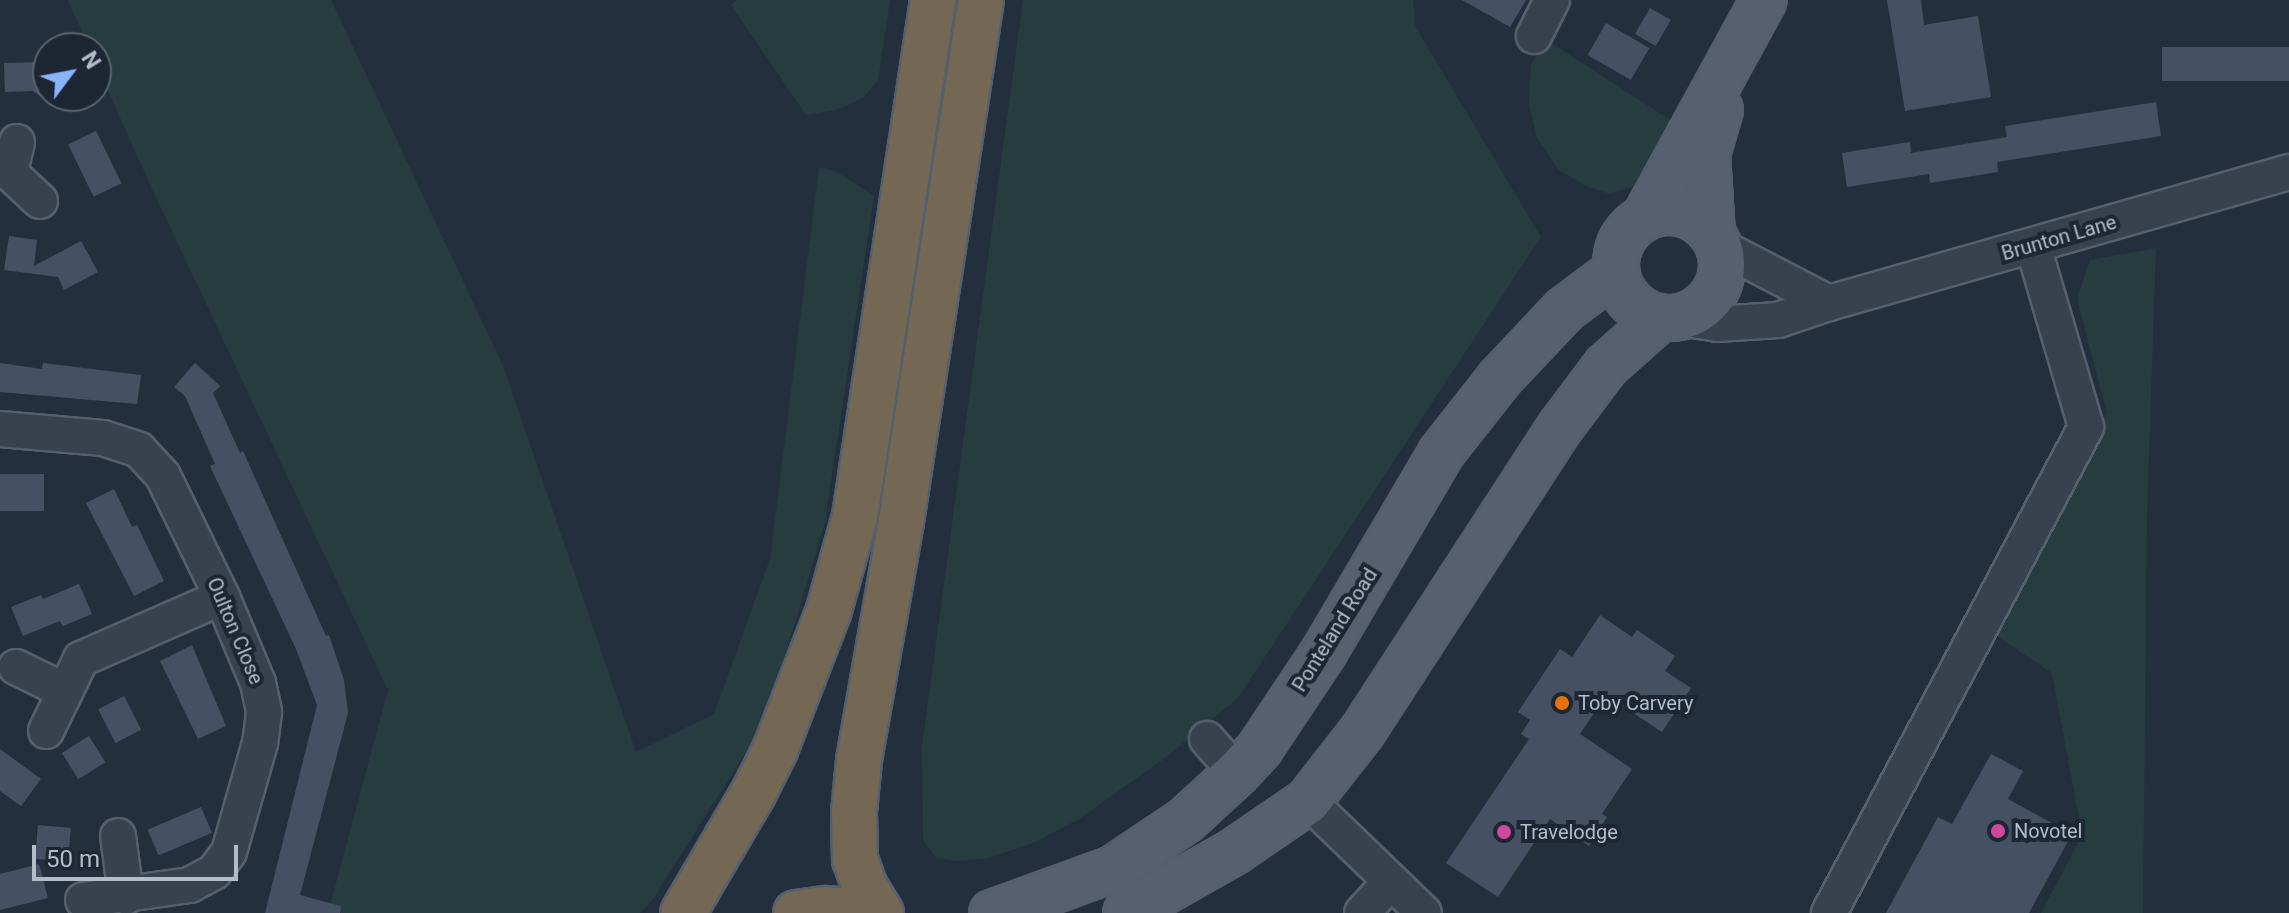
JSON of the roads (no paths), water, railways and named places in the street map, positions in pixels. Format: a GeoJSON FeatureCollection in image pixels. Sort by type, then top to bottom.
{"type":"FeatureCollection","features":[{"type":"Feature","properties":{"kind":"highway"},"geometry":{"type":"LineString","coordinates":[[683,913],[775,750],[829,610],[855,516],[933,0]]}},
{"type":"Feature","properties":{"kind":"highway"},"geometry":{"type":"LineString","coordinates":[[881,913],[865,887],[855,860],[854,812],[859,760],[911,461],[981,0]]}},
{"type":"Feature","properties":{"kind":"highway"},"geometry":{"type":"LineString","coordinates":[[796,913],[826,909],[873,913]]}},
{"type":"Feature","properties":{"kind":"main road"},"geometry":{"type":"LineString","coordinates":[[1670,318],[1639,310],[1623,293],[1616,271],[1618,250],[1628,231],[1645,217],[1764,0]]}},
{"type":"Feature","properties":{"kind":"main road"},"geometry":{"type":"LineString","coordinates":[[1126,913],[1235,851],[1308,801],[1362,732],[1561,426],[1606,366],[1670,318],[1704,306],[1719,285],[1707,154],[1733,61]]}},
{"type":"Feature","properties":{"kind":"main road"},"geometry":{"type":"LineString","coordinates":[[1645,217],[1669,211],[1694,217],[1716,240]]}},
{"type":"Feature","properties":{"kind":"main road","name":"Ponteland Road"},"geometry":{"type":"LineString","coordinates":[[992,913],[1113,869],[1186,820],[1237,773],[1260,748],[1324,652],[1441,453],[1500,378],[1564,310],[1616,271]]}},
{"type":"Feature","properties":{"kind":"street"},"geometry":{"type":"LineString","coordinates":[[1534,36],[1552,0]]}},
{"type":"Feature","properties":{"kind":"street"},"geometry":{"type":"LineString","coordinates":[[9,162],[40,201]]}},
{"type":"Feature","properties":{"kind":"street","name":"Brunton Lane"},"geometry":{"type":"LineString","coordinates":[[1670,318],[1717,324],[1778,320],[2289,172]]}},
{"type":"Feature","properties":{"kind":"street"},"geometry":{"type":"LineString","coordinates":[[1716,240],[1829,303]]}},
{"type":"Feature","properties":{"kind":"street"},"geometry":{"type":"LineString","coordinates":[[1829,913],[2086,427],[2033,246]]}},
{"type":"Feature","properties":{"kind":"street","name":"Oulton Close"},"geometry":{"type":"LineString","coordinates":[[0,429],[103,438],[139,450],[163,476],[222,597],[258,683],[264,712],[260,743],[229,852],[214,872],[190,885],[83,900]]}},
{"type":"Feature","properties":{"kind":"street"},"geometry":{"type":"LineString","coordinates":[[46,731],[81,659],[222,597]]}},
{"type":"Feature","properties":{"kind":"street"},"geometry":{"type":"LineString","coordinates":[[16,667],[65,691]]}},
{"type":"Feature","properties":{"kind":"street"},"geometry":{"type":"LineString","coordinates":[[1207,739],[1237,773]]}},
{"type":"Feature","properties":{"kind":"street"},"geometry":{"type":"LineString","coordinates":[[1308,801],[1424,913]]}},
{"type":"Feature","properties":{"kind":"street"},"geometry":{"type":"LineString","coordinates":[[118,836],[126,896]]}},
{"type":"Feature","properties":{"kind":"street"},"geometry":{"type":"LineString","coordinates":[[1362,913],[1391,881]]}},
{"type":"Feature","properties":{"kind":"place","name":"Toby Carvery"},"geometry":{"type":"Point","coordinates":[1562,703]}},
{"type":"Feature","properties":{"kind":"place","name":"Novotel"},"geometry":{"type":"Point","coordinates":[1998,831]}},
{"type":"Feature","properties":{"kind":"place","name":"Travelodge"},"geometry":{"type":"Point","coordinates":[1504,832]}}]}
